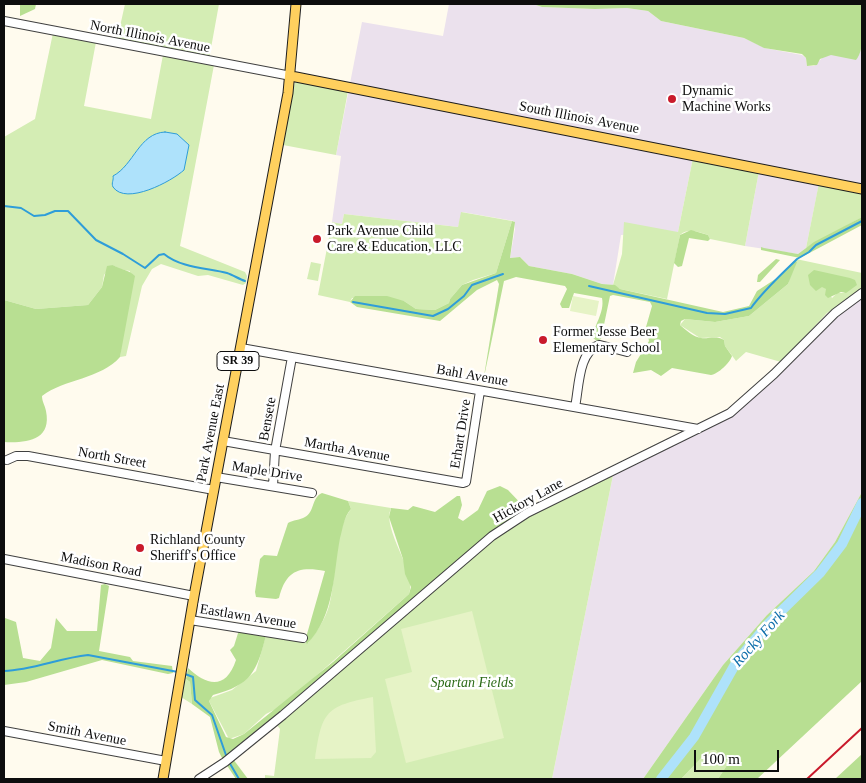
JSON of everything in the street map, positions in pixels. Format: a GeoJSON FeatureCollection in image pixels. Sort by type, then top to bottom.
{"type":"FeatureCollection","features":[{"type":"Feature","properties":{"kind":"main road","name":"Park Avenue East"},"geometry":{"type":"LineString","coordinates":[[163,779],[194,596],[291,76],[296,4]]}},
{"type":"Feature","properties":{"kind":"main road","name":"South Illinois Avenue"},"geometry":{"type":"LineString","coordinates":[[291,76],[862,189]]}},
{"type":"Feature","properties":{"kind":"street","name":"North Illinois Avenue"},"geometry":{"type":"LineString","coordinates":[[4,20],[291,76]]}},
{"type":"Feature","properties":{"kind":"street","name":"Hickory Lane"},"geometry":{"type":"LineString","coordinates":[[199,779],[228,759],[503,528],[533,510],[698,429],[740,405],[835,313],[862,293]]}},
{"type":"Feature","properties":{"kind":"street"},"geometry":{"type":"LineString","coordinates":[[575,408],[584,362],[589,351],[600,345],[627,352]]}},
{"type":"Feature","properties":{"kind":"street","name":"Bahl Avenue"},"geometry":{"type":"LineString","coordinates":[[241,348],[698,429]]}},
{"type":"Feature","properties":{"kind":"street","name":"Bensete"},"geometry":{"type":"LineString","coordinates":[[273,486],[276,451],[292,357]]}},
{"type":"Feature","properties":{"kind":"street","name":"Erhart Drive"},"geometry":{"type":"LineString","coordinates":[[466,482],[480,391]]}},
{"type":"Feature","properties":{"kind":"street","name":"Martha Avenue"},"geometry":{"type":"LineString","coordinates":[[223,441],[466,482]]}},
{"type":"Feature","properties":{"kind":"street","name":"North Street"},"geometry":{"type":"LineString","coordinates":[[6,460],[16,456],[28,456],[214,490]]}},
{"type":"Feature","properties":{"kind":"street","name":"Maple Drive"},"geometry":{"type":"LineString","coordinates":[[216,477],[312,493]]}},
{"type":"Feature","properties":{"kind":"street","name":"Madison Road"},"geometry":{"type":"LineString","coordinates":[[4,559],[194,596]]}},
{"type":"Feature","properties":{"kind":"street","name":"Eastlawn Avenue"},"geometry":{"type":"LineString","coordinates":[[190,620],[303,638]]}},
{"type":"Feature","properties":{"kind":"street","name":"Smith Avenue"},"geometry":{"type":"LineString","coordinates":[[4,731],[166,762]]}},
{"type":"Feature","properties":{"kind":"shaded area"},"geometry":{"type":"Polygon","coordinates":[[[449,4],[533,4],[542,7],[627,8],[648,11],[661,21],[744,38],[765,48],[802,55],[806,58],[807,66],[814,66],[823,57],[861,46],[862,43],[862,193],[819,184],[806,248],[798,254],[745,246],[759,171],[693,158],[678,232],[621,235],[613,285],[602,284],[572,274],[529,266],[520,257],[510,258],[515,229],[514,221],[462,212],[458,227],[344,214],[342,224],[332,222],[341,156],[336,155],[362,22],[443,36],[449,4]]]}},
{"type":"Feature","properties":{"kind":"shaded area"},"geometry":{"type":"Polygon","coordinates":[[[862,298],[862,492],[835,542],[814,571],[767,615],[723,665],[643,779],[552,779],[613,475],[735,412],[783,370],[832,320],[862,298]]]}},
{"type":"Feature","properties":{"kind":"green space"},"geometry":{"type":"Polygon","coordinates":[[[20,4],[36,4],[35,9],[20,16],[20,4]]]}},
{"type":"Feature","properties":{"kind":"green space"},"geometry":{"type":"Polygon","coordinates":[[[125,4],[219,4],[209,59],[117,40],[125,4]]]}},
{"type":"Feature","properties":{"kind":"green space"},"geometry":{"type":"Polygon","coordinates":[[[533,4],[862,4],[862,41],[856,60],[831,55],[820,59],[817,65],[807,66],[806,58],[802,54],[764,48],[744,38],[661,21],[648,11],[627,8],[542,7],[533,4]]]}},
{"type":"Feature","properties":{"kind":"green space"},"geometry":{"type":"Polygon","coordinates":[[[53,33],[96,42],[84,106],[151,119],[163,55],[214,65],[180,246],[245,272],[247,276],[246,283],[243,285],[208,275],[198,276],[161,264],[152,269],[142,286],[126,356],[120,357],[130,271],[119,269],[113,265],[104,275],[102,287],[88,305],[36,309],[4,300],[4,137],[35,119],[53,33]]]}},
{"type":"Feature","properties":{"kind":"green space"},"geometry":{"type":"Polygon","coordinates":[[[295,81],[348,91],[336,155],[283,145],[295,81]]]}},
{"type":"Feature","properties":{"kind":"green space"},"geometry":{"type":"Polygon","coordinates":[[[693,158],[759,171],[745,246],[710,239],[708,235],[697,232],[686,232],[680,235],[667,299],[620,289],[613,285],[622,254],[624,222],[678,232],[693,158]]]}},
{"type":"Feature","properties":{"kind":"green space"},"geometry":{"type":"Polygon","coordinates":[[[819,183],[862,193],[862,217],[806,248],[819,183]]]}},
{"type":"Feature","properties":{"kind":"green space"},"geometry":{"type":"Polygon","coordinates":[[[461,212],[512,221],[496,273],[462,285],[450,299],[449,303],[435,310],[416,309],[404,301],[352,298],[350,302],[318,295],[332,222],[342,224],[344,214],[458,227],[461,212]]]}},
{"type":"Feature","properties":{"kind":"green space"},"geometry":{"type":"Polygon","coordinates":[[[862,217],[862,225],[800,258],[761,250],[761,247],[798,254],[814,242],[862,217]]]}},
{"type":"Feature","properties":{"kind":"green space"},"geometry":{"type":"Polygon","coordinates":[[[512,221],[515,222],[510,258],[520,257],[529,266],[572,274],[602,284],[615,285],[620,289],[723,312],[749,306],[757,291],[777,278],[794,261],[797,262],[788,284],[749,316],[715,322],[685,319],[681,321],[680,325],[695,336],[724,340],[725,346],[732,356],[723,368],[711,375],[672,368],[661,376],[651,370],[633,373],[636,362],[649,341],[646,327],[652,306],[650,302],[610,296],[601,339],[597,341],[593,338],[602,309],[602,298],[574,293],[569,308],[562,308],[560,304],[567,289],[565,286],[516,277],[504,281],[483,382],[499,284],[497,280],[477,290],[440,321],[357,307],[350,302],[355,296],[387,296],[404,301],[416,309],[435,310],[449,303],[450,299],[462,285],[496,273],[512,221]]]}},
{"type":"Feature","properties":{"kind":"green space"},"geometry":{"type":"Polygon","coordinates":[[[691,230],[708,235],[710,239],[708,241],[689,238],[682,266],[678,267],[674,263],[680,235],[691,230]]]}},
{"type":"Feature","properties":{"kind":"green space"},"geometry":{"type":"Polygon","coordinates":[[[776,259],[780,260],[760,282],[757,282],[758,275],[776,259]]]}},
{"type":"Feature","properties":{"kind":"green space"},"geometry":{"type":"Polygon","coordinates":[[[796,259],[862,273],[862,289],[827,313],[781,362],[746,352],[736,361],[725,346],[724,340],[720,337],[700,338],[680,325],[685,319],[715,322],[749,316],[788,284],[796,259]],[[808,275],[827,289],[832,298],[837,293],[846,293],[808,275]]]}},
{"type":"Feature","properties":{"kind":"green space"},"geometry":{"type":"Polygon","coordinates":[[[311,262],[321,264],[318,281],[307,279],[311,262]]]}},
{"type":"Feature","properties":{"kind":"green space"},"geometry":{"type":"Polygon","coordinates":[[[113,265],[135,276],[120,357],[93,375],[51,390],[42,396],[47,421],[45,429],[36,438],[21,442],[4,442],[4,300],[36,309],[88,305],[102,287],[107,266],[113,265]]]}},
{"type":"Feature","properties":{"kind":"green space"},"geometry":{"type":"Polygon","coordinates":[[[814,270],[850,278],[855,280],[857,285],[846,293],[841,292],[828,298],[825,295],[826,289],[822,287],[816,291],[810,285],[808,275],[814,270]]]}},
{"type":"Feature","properties":{"kind":"green space"},"geometry":{"type":"Polygon","coordinates":[[[573,296],[599,301],[596,316],[570,311],[573,296]]]}},
{"type":"Feature","properties":{"kind":"green space","name":"Spartan Fields"},"geometry":{"type":"Polygon","coordinates":[[[613,475],[552,779],[265,779],[265,775],[274,776],[280,729],[276,724],[513,524],[613,475]]]}},
{"type":"Feature","properties":{"kind":"green space"},"geometry":{"type":"Polygon","coordinates":[[[500,486],[508,490],[527,510],[490,533],[223,760],[219,752],[210,717],[192,704],[190,682],[186,679],[188,668],[202,679],[215,682],[221,680],[232,670],[236,660],[230,650],[234,646],[239,630],[266,635],[259,659],[250,675],[236,687],[213,695],[209,701],[226,737],[233,739],[244,734],[333,662],[409,594],[411,587],[405,574],[403,559],[389,517],[391,508],[408,510],[413,506],[435,512],[457,496],[460,496],[462,505],[458,518],[463,521],[478,510],[487,491],[500,486]]]}},
{"type":"Feature","properties":{"kind":"green space"},"geometry":{"type":"Polygon","coordinates":[[[862,492],[862,681],[757,779],[718,779],[729,762],[715,750],[708,751],[681,779],[643,779],[723,665],[767,615],[814,571],[835,542],[862,492]]]}},
{"type":"Feature","properties":{"kind":"green space"},"geometry":{"type":"Polygon","coordinates":[[[322,493],[348,501],[351,509],[345,519],[340,538],[328,607],[316,633],[307,644],[305,641],[325,571],[307,569],[294,573],[285,582],[279,598],[276,599],[256,597],[255,592],[260,559],[264,555],[277,556],[288,523],[308,515],[316,498],[322,493]]]}},
{"type":"Feature","properties":{"kind":"green space"},"geometry":{"type":"Polygon","coordinates":[[[348,501],[391,508],[389,517],[391,527],[409,575],[409,594],[282,706],[266,714],[244,734],[229,739],[209,701],[210,698],[232,690],[256,671],[266,635],[308,643],[315,634],[323,621],[332,595],[338,542],[345,519],[351,509],[348,501]]]}},
{"type":"Feature","properties":{"kind":"green space"},"geometry":{"type":"Polygon","coordinates":[[[101,585],[109,586],[99,651],[130,657],[133,661],[172,666],[173,673],[168,674],[102,660],[26,682],[4,685],[5,618],[16,622],[23,658],[40,661],[51,648],[56,618],[67,631],[97,631],[101,585]]]}},
{"type":"Feature","properties":{"kind":"green space"},"geometry":{"type":"Polygon","coordinates":[[[472,611],[504,738],[406,763],[385,679],[412,672],[401,629],[472,611]]]}},
{"type":"Feature","properties":{"kind":"green space"},"geometry":{"type":"Polygon","coordinates":[[[186,666],[186,679],[190,682],[192,704],[181,697],[186,666]]]}},
{"type":"Feature","properties":{"kind":"green space"},"geometry":{"type":"Polygon","coordinates":[[[373,697],[376,752],[371,758],[315,759],[320,731],[329,714],[335,708],[345,704],[373,697]]]}},
{"type":"Feature","properties":{"kind":"green space"},"geometry":{"type":"Polygon","coordinates":[[[715,750],[729,762],[718,779],[681,779],[708,751],[715,750]]]}},
{"type":"Feature","properties":{"kind":"green space"},"geometry":{"type":"Polygon","coordinates":[[[862,754],[862,779],[835,779],[862,754]]]}},
{"type":"Feature","properties":{"kind":"green space"},"geometry":{"type":"Polygon","coordinates":[[[233,759],[248,779],[236,779],[226,764],[233,759]]]}},
{"type":"Feature","properties":{"kind":"water"},"geometry":{"type":"Polygon","coordinates":[[[165,132],[177,134],[189,145],[184,170],[160,185],[138,193],[128,194],[119,192],[113,187],[113,176],[126,165],[143,143],[156,134],[165,132]]]}},
{"type":"Feature","properties":{"kind":"waterway"},"geometry":{"type":"LineString","coordinates":[[4,206],[21,208],[34,216],[45,215],[55,211],[68,211],[96,240],[145,268],[159,255],[164,254],[186,265],[227,273],[245,281]]}},
{"type":"Feature","properties":{"kind":"waterway"},"geometry":{"type":"LineString","coordinates":[[797,259],[816,245],[862,221]]}},
{"type":"Feature","properties":{"kind":"waterway"},"geometry":{"type":"LineString","coordinates":[[589,286],[707,313],[725,314],[751,308],[797,259]]}},
{"type":"Feature","properties":{"kind":"waterway"},"geometry":{"type":"LineString","coordinates":[[353,302],[433,316],[448,309],[464,296],[472,285],[503,274]]}},
{"type":"Feature","properties":{"kind":"waterway","name":"Rocky Fork"},"geometry":{"type":"LineString","coordinates":[[661,779],[694,737],[737,661],[769,623],[820,573],[842,544],[862,503]]}},
{"type":"Feature","properties":{"kind":"waterway"},"geometry":{"type":"LineString","coordinates":[[4,671],[88,655],[178,672]]}},
{"type":"Feature","properties":{"kind":"waterway"},"geometry":{"type":"LineString","coordinates":[[185,674],[193,677],[195,700],[212,715],[227,758]]}},
{"type":"Feature","properties":{"kind":"waterway"},"geometry":{"type":"LineString","coordinates":[[229,762],[239,779]]}},
{"type":"Feature","properties":{"kind":"railway"},"geometry":{"type":"LineString","coordinates":[[807,779],[862,728]]}},
{"type":"Feature","properties":{"kind":"place","name":"Dynamic Machine Works"},"geometry":{"type":"Point","coordinates":[672,99]}},
{"type":"Feature","properties":{"kind":"place","name":"Park Avenue Child Care & Education, LLC"},"geometry":{"type":"Point","coordinates":[317,239]}},
{"type":"Feature","properties":{"kind":"place","name":"Former Jesse Beer Elementary School"},"geometry":{"type":"Point","coordinates":[543,340]}},
{"type":"Feature","properties":{"kind":"place","name":"Richland County Sheriff's Office"},"geometry":{"type":"Point","coordinates":[140,548]}}]}
